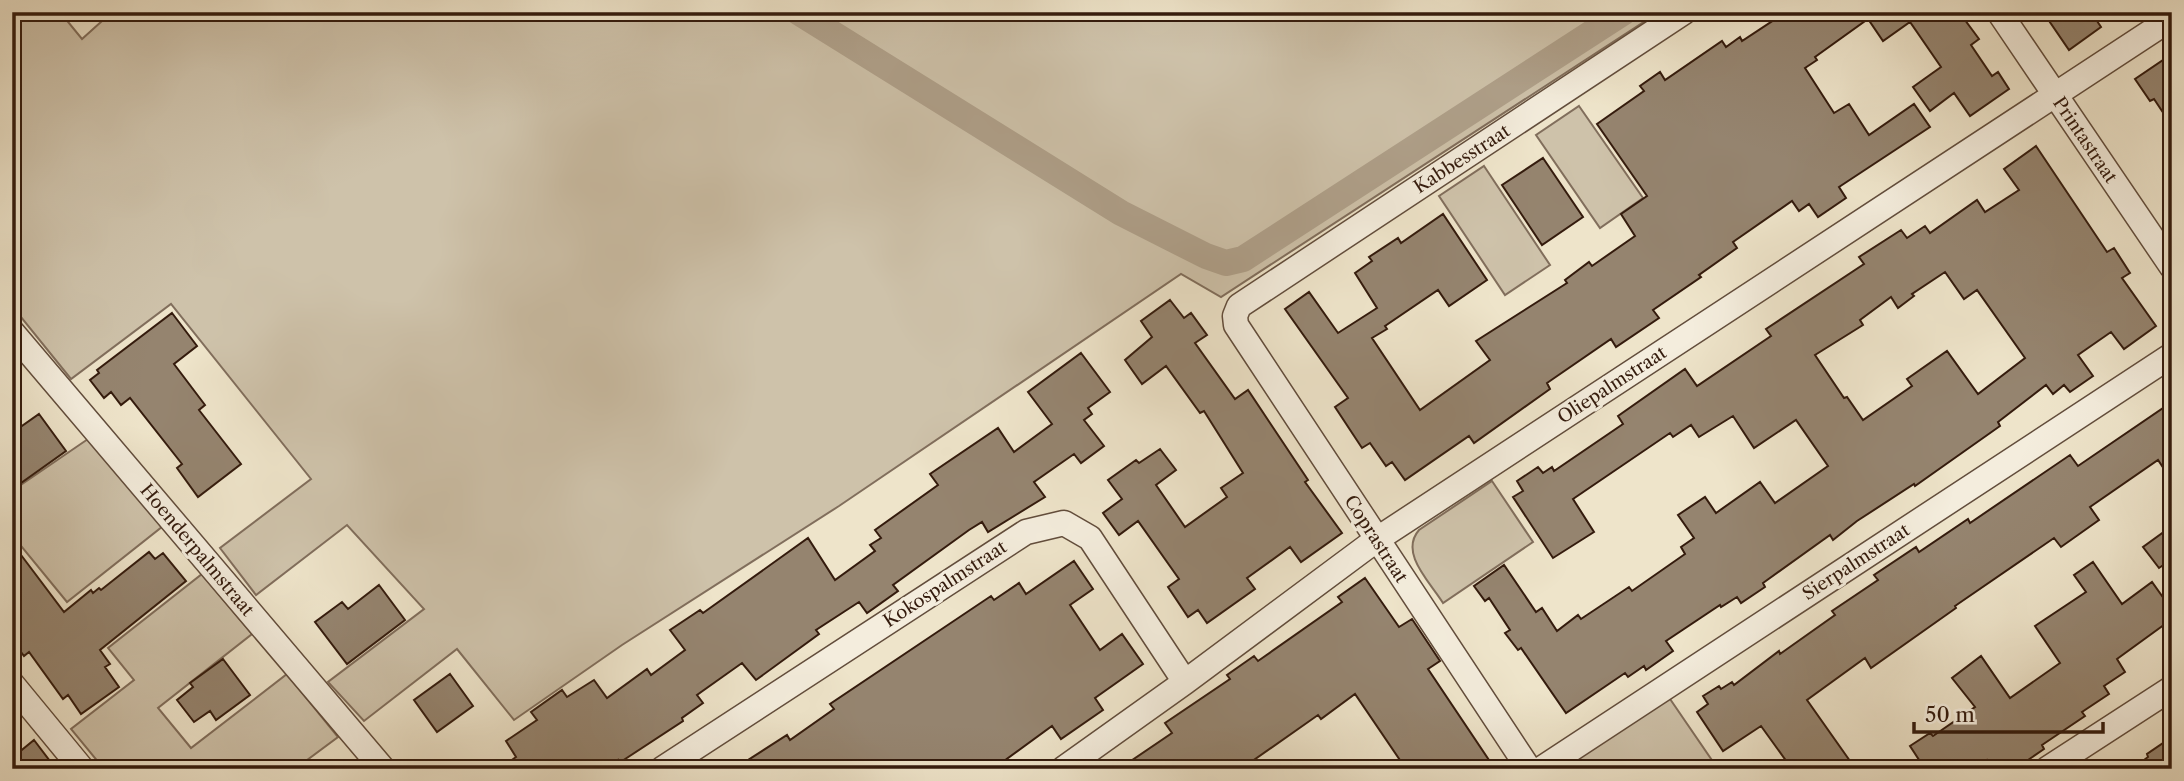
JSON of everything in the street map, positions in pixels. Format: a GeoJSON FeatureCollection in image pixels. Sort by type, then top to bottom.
{"type":"FeatureCollection","features":[{"type":"Feature","properties":{"kind":"street","name":"Kabbesstraat"},"geometry":{"type":"LineString","coordinates":[[1240,306],[1684,12]]}},
{"type":"Feature","properties":{"kind":"street","name":"Printastraat"},"geometry":{"type":"LineString","coordinates":[[1999,12],[2172,267]]}},
{"type":"Feature","properties":{"kind":"street","name":"Oliepalmstraat"},"geometry":{"type":"LineString","coordinates":[[1063,769],[1376,540],[2172,18]]}},
{"type":"Feature","properties":{"kind":"street","name":"Coprastraat"},"geometry":{"type":"LineString","coordinates":[[1240,306],[1235,316],[1236,325],[1529,769]]}},
{"type":"Feature","properties":{"kind":"street","name":"Hoenderpalmstraat"},"geometry":{"type":"LineString","coordinates":[[12,332],[383,769]]}},
{"type":"Feature","properties":{"kind":"street","name":"Sierpalmstraat"},"geometry":{"type":"LineString","coordinates":[[1541,769],[2172,355]]}},
{"type":"Feature","properties":{"kind":"street","name":"Kokospalmstraat"},"geometry":{"type":"LineString","coordinates":[[663,769],[1026,532],[1064,523],[1090,538],[1185,682]]}},
{"type":"Feature","properties":{"kind":"street"},"geometry":{"type":"LineString","coordinates":[[12,684],[82,769]]}},
{"type":"Feature","properties":{"kind":"street"},"geometry":{"type":"LineString","coordinates":[[2047,769],[2172,688]]}},
{"type":"Feature","properties":{"kind":"shaded area"},"geometry":{"type":"Polygon","coordinates":[[[12,12],[60,12],[82,39],[112,12],[1659,12],[1221,297],[1181,274],[839,506],[622,645],[514,720],[457,649],[364,721],[328,682],[424,609],[347,525],[256,595],[220,548],[311,479],[171,304],[71,379],[12,306],[12,12]]]}},
{"type":"Feature","properties":{"kind":"shaded area"},"geometry":{"type":"Polygon","coordinates":[[[1579,106],[1643,198],[1600,228],[1536,135],[1579,106]]]}},
{"type":"Feature","properties":{"kind":"shaded area"},"geometry":{"type":"Polygon","coordinates":[[[1484,166],[1550,265],[1505,295],[1439,196],[1484,166]]]}},
{"type":"Feature","properties":{"kind":"shaded area"},"geometry":{"type":"Polygon","coordinates":[[[88,439],[163,526],[67,602],[12,535],[12,491],[88,439]]]}},
{"type":"Feature","properties":{"kind":"shaded area"},"geometry":{"type":"Polygon","coordinates":[[[1492,481],[1533,542],[1443,603],[1414,558],[1414,539],[1419,530],[1492,481]]]}},
{"type":"Feature","properties":{"kind":"shaded area"},"geometry":{"type":"Polygon","coordinates":[[[202,574],[252,634],[158,708],[191,748],[287,674],[338,737],[295,769],[104,769],[71,729],[134,680],[108,648],[202,574]]]}},
{"type":"Feature","properties":{"kind":"shaded area"},"geometry":{"type":"Polygon","coordinates":[[[1668,696],[1718,769],[1563,769],[1668,696]]]}},
{"type":"Feature","properties":{"kind":"building"},"geometry":{"type":"Polygon","coordinates":[[[1786,12],[1959,12],[1979,39],[1971,45],[1992,76],[1998,72],[2009,89],[1970,116],[1954,93],[1930,111],[1913,87],[1941,67],[1910,22],[1883,41],[1868,19],[1815,57],[1817,60],[1805,68],[1834,113],[1849,104],[1869,135],[1914,104],[1930,127],[1839,187],[1846,198],[1818,217],[1809,204],[1799,211],[1792,201],[1733,242],[1737,248],[1653,310],[1659,318],[1616,347],[1611,339],[1547,383],[1550,389],[1474,443],[1469,436],[1405,480],[1392,462],[1386,466],[1370,443],[1362,448],[1335,407],[1348,398],[1285,309],[1309,292],[1338,333],[1377,308],[1355,273],[1372,261],[1369,257],[1398,238],[1401,243],[1443,214],[1487,280],[1449,306],[1438,290],[1372,338],[1420,410],[1490,360],[1476,341],[1567,283],[1565,280],[1589,262],[1592,266],[1635,236],[1621,214],[1647,196],[1597,124],[1644,91],[1640,86],[1660,72],[1665,80],[1722,41],[1726,47],[1740,37],[1742,41],[1786,12]]]}},
{"type":"Feature","properties":{"kind":"building"},"geometry":{"type":"Polygon","coordinates":[[[2043,12],[2091,12],[2101,27],[2069,50],[2043,12]]]}},
{"type":"Feature","properties":{"kind":"building"},"geometry":{"type":"Polygon","coordinates":[[[2172,54],[2172,126],[2154,99],[2150,101],[2135,79],[2172,54]]]}},
{"type":"Feature","properties":{"kind":"building"},"geometry":{"type":"Polygon","coordinates":[[[2036,146],[2107,252],[2114,248],[2130,273],[2122,278],[2156,326],[2124,349],[2111,332],[2078,355],[2093,376],[2070,392],[2064,385],[2053,394],[2046,385],[1998,422],[2000,426],[1915,486],[1914,484],[1857,521],[1833,540],[1830,535],[1763,583],[1765,587],[1741,603],[1737,597],[1721,607],[1720,605],[1666,641],[1673,651],[1646,670],[1644,666],[1628,677],[1625,673],[1566,713],[1521,648],[1518,650],[1505,633],[1510,630],[1489,598],[1485,601],[1474,586],[1504,565],[1536,612],[1542,608],[1557,631],[1578,615],[1581,619],[1629,587],[1632,591],[1685,554],[1681,547],[1694,538],[1678,515],[1705,497],[1716,513],[1760,482],[1775,503],[1828,466],[1796,420],[1754,448],[1733,416],[1699,437],[1691,425],[1673,437],[1670,433],[1573,499],[1594,532],[1553,558],[1513,497],[1523,491],[1517,481],[1538,467],[1543,473],[1552,467],[1554,471],[1623,424],[1618,416],[1685,369],[1697,386],[1771,336],[1766,329],[1864,264],[1859,257],[1901,230],[1907,238],[1925,226],[1930,233],[1977,200],[1985,212],[2019,190],[2004,169],[2036,146]],[[1945,272],[1912,294],[1914,296],[1898,308],[1891,297],[1860,320],[1863,325],[1815,355],[1844,398],[1847,397],[1863,420],[1912,386],[1907,379],[1947,351],[1978,394],[2025,358],[1977,290],[1964,299],[1945,272]]]}},
{"type":"Feature","properties":{"kind":"building"},"geometry":{"type":"Polygon","coordinates":[[[1543,158],[1583,217],[1542,245],[1502,185],[1543,158]]]}},
{"type":"Feature","properties":{"kind":"building"},"geometry":{"type":"Polygon","coordinates":[[[1170,300],[1184,318],[1191,313],[1207,335],[1195,343],[1235,399],[1248,390],[1308,480],[1305,482],[1342,533],[1301,562],[1290,547],[1247,578],[1255,589],[1207,623],[1198,610],[1188,617],[1168,587],[1179,579],[1138,521],[1119,535],[1103,513],[1122,499],[1108,480],[1136,460],[1139,463],[1160,449],[1176,470],[1156,485],[1185,527],[1227,497],[1221,488],[1243,473],[1204,411],[1200,413],[1166,366],[1142,384],[1125,360],[1152,337],[1141,321],[1170,300]]]}},
{"type":"Feature","properties":{"kind":"building"},"geometry":{"type":"Polygon","coordinates":[[[172,313],[197,346],[174,364],[205,405],[199,410],[241,464],[198,497],[177,468],[182,464],[130,398],[121,405],[111,392],[104,398],[90,380],[99,373],[97,370],[172,313]]]}},
{"type":"Feature","properties":{"kind":"building"},"geometry":{"type":"Polygon","coordinates":[[[1081,353],[1110,392],[1088,408],[1092,414],[1084,420],[1104,446],[1081,463],[1074,454],[1034,482],[1045,497],[988,532],[982,522],[969,530],[893,585],[898,591],[867,613],[859,602],[816,630],[819,634],[756,680],[742,663],[697,695],[703,703],[682,718],[683,721],[619,763],[618,760],[606,769],[499,769],[516,757],[506,741],[537,720],[531,712],[562,690],[567,697],[594,680],[607,698],[647,669],[651,675],[685,650],[670,630],[700,610],[703,613],[808,538],[835,580],[875,551],[870,545],[881,538],[875,530],[938,485],[930,474],[998,428],[1014,452],[1052,424],[1028,392],[1081,353]]]}},
{"type":"Feature","properties":{"kind":"building"},"geometry":{"type":"Polygon","coordinates":[[[2172,402],[2172,481],[2158,460],[2090,507],[2099,520],[2061,547],[2054,538],[1871,668],[1865,658],[1807,700],[1850,761],[1839,769],[1792,769],[1761,726],[1723,751],[1697,712],[1708,704],[1703,696],[1719,686],[1721,689],[1732,682],[1734,685],[1779,651],[1780,654],[1835,615],[1832,611],[1878,580],[1874,575],[1916,547],[1919,552],[1968,519],[1970,523],[2070,455],[2078,466],[2172,402]]]}},
{"type":"Feature","properties":{"kind":"building"},"geometry":{"type":"Polygon","coordinates":[[[39,414],[66,451],[21,483],[12,470],[12,433],[39,414]]]}},
{"type":"Feature","properties":{"kind":"building"},"geometry":{"type":"Polygon","coordinates":[[[2172,526],[2172,559],[2159,568],[2143,547],[2172,526]]]}},
{"type":"Feature","properties":{"kind":"building"},"geometry":{"type":"Polygon","coordinates":[[[12,543],[64,612],[91,590],[93,593],[99,588],[101,590],[149,552],[155,559],[163,553],[186,581],[100,650],[110,664],[105,667],[119,687],[81,714],[68,695],[63,699],[29,652],[24,656],[12,640],[12,543]]]}},
{"type":"Feature","properties":{"kind":"building"},"geometry":{"type":"Polygon","coordinates":[[[1074,561],[1093,589],[1070,605],[1100,650],[1122,634],[1143,664],[1095,698],[1103,710],[1061,739],[1052,726],[993,769],[734,769],[787,735],[790,740],[834,709],[830,704],[991,596],[994,600],[1019,583],[1026,594],[1074,561]]]}},
{"type":"Feature","properties":{"kind":"building"},"geometry":{"type":"Polygon","coordinates":[[[2093,562],[2122,604],[2152,582],[2172,610],[2172,619],[2117,659],[2125,672],[2104,686],[2109,694],[2082,712],[2085,716],[2042,745],[2044,749],[2015,769],[1993,769],[1987,760],[1975,769],[1925,769],[1910,746],[1930,733],[1933,736],[1975,707],[1952,678],[1981,656],[2010,698],[2060,663],[2035,626],[2086,592],[2074,575],[2093,562]]]}},
{"type":"Feature","properties":{"kind":"building"},"geometry":{"type":"Polygon","coordinates":[[[1365,578],[1399,627],[1412,619],[1440,661],[1428,669],[1495,769],[1406,769],[1355,694],[1321,719],[1318,715],[1241,769],[1119,769],[1172,733],[1165,723],[1230,679],[1227,675],[1254,656],[1258,661],[1342,602],[1338,597],[1365,578]]]}},
{"type":"Feature","properties":{"kind":"building"},"geometry":{"type":"Polygon","coordinates":[[[379,585],[405,620],[347,664],[315,622],[342,602],[348,609],[379,585]]]}},
{"type":"Feature","properties":{"kind":"building"},"geometry":{"type":"Polygon","coordinates":[[[223,659],[250,695],[216,720],[210,711],[194,722],[177,700],[193,687],[190,683],[223,659]]]}},
{"type":"Feature","properties":{"kind":"building"},"geometry":{"type":"Polygon","coordinates":[[[450,674],[473,706],[437,732],[414,700],[450,674]]]}},
{"type":"Feature","properties":{"kind":"building"},"geometry":{"type":"Polygon","coordinates":[[[2172,737],[2172,769],[2132,769],[2148,757],[2147,754],[2172,737]]]}},
{"type":"Feature","properties":{"kind":"building"},"geometry":{"type":"Polygon","coordinates":[[[34,740],[56,769],[12,769],[12,758],[34,740]]]}},
{"type":"Feature","properties":{"kind":"waterway"},"geometry":{"type":"LineString","coordinates":[[798,12],[1121,213],[1206,256],[1226,263],[1243,259],[1624,12]]}}]}
